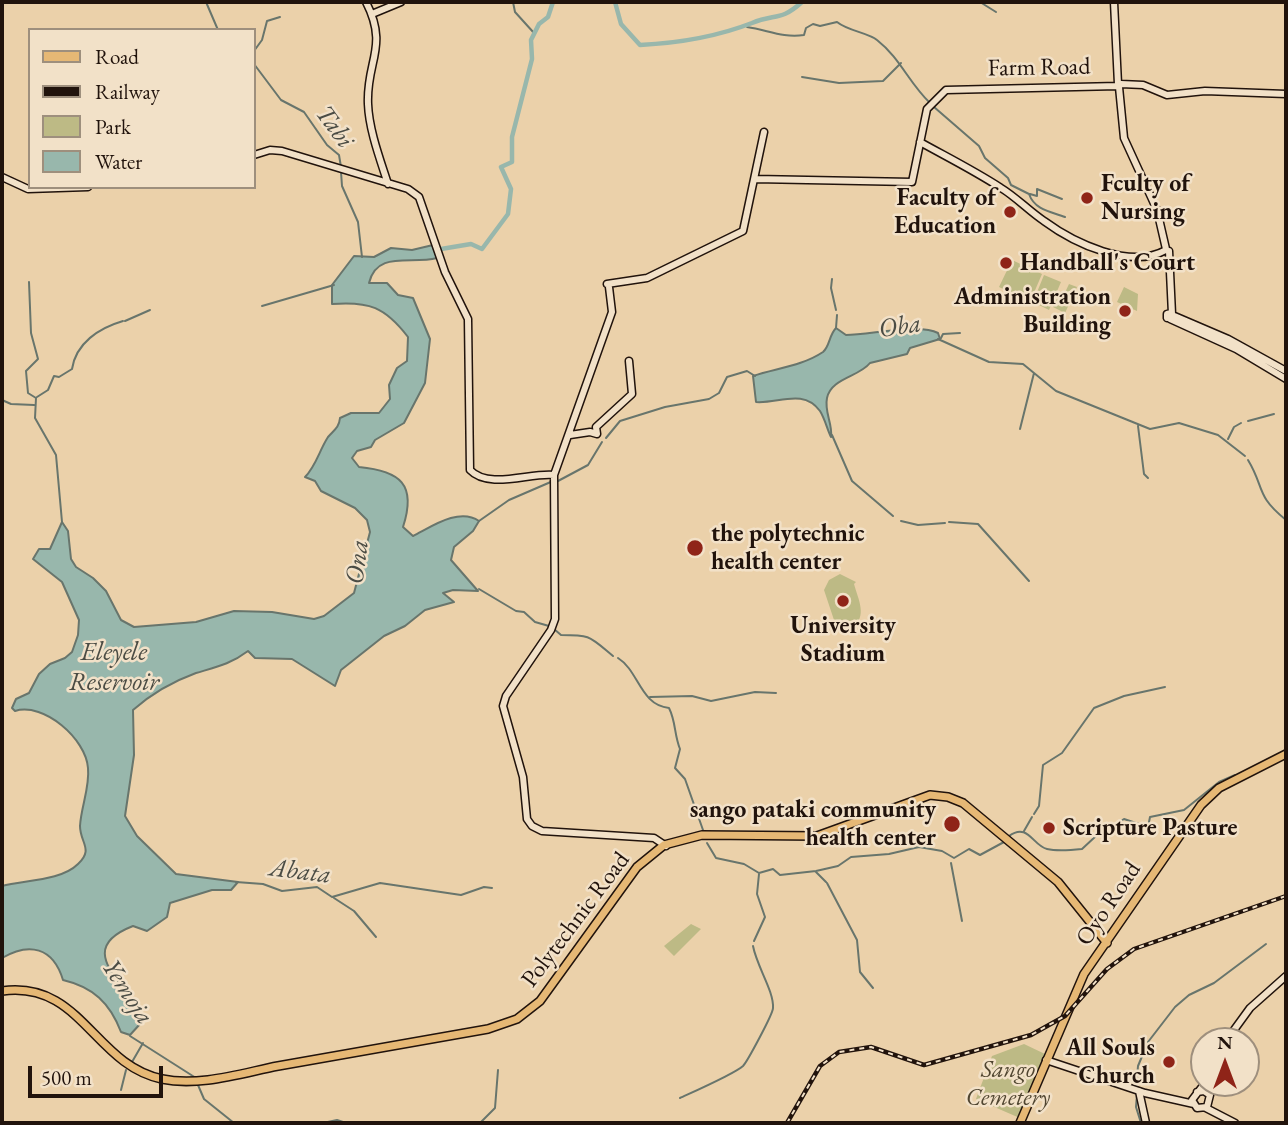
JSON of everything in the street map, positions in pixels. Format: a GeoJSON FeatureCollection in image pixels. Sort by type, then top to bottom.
{"type":"FeatureCollection","features":[{"type":"Feature","properties":{"kind":"main road","name":"Oyo Road"},"geometry":{"type":"LineString","coordinates":[[1021,1123],[1083,981],[1106,941],[1212,796],[1286,756]]}},
{"type":"Feature","properties":{"kind":"main road","name":"Polytechnic Road"},"geometry":{"type":"LineString","coordinates":[[2,992],[28,992],[52,1000],[128,1067],[152,1079],[174,1083],[238,1076],[494,1030],[513,1024],[537,1007],[638,870],[664,845],[703,836],[815,839],[927,798],[951,797],[999,833],[1055,883],[1106,941]]}},
{"type":"Feature","properties":{"kind":"street"},"geometry":{"type":"LineString","coordinates":[[366,2],[372,14],[378,44],[369,79],[368,109],[388,184]]}},
{"type":"Feature","properties":{"kind":"street"},"geometry":{"type":"LineString","coordinates":[[372,14],[401,2]]}},
{"type":"Feature","properties":{"kind":"street"},"geometry":{"type":"LineString","coordinates":[[1115,2],[1119,85],[1126,137],[1158,209],[1171,278],[1170,315]]}},
{"type":"Feature","properties":{"kind":"street","name":"Farm Road"},"geometry":{"type":"LineString","coordinates":[[920,142],[927,109],[943,93],[964,88],[1143,85],[1167,94],[1202,91],[1286,94]]}},
{"type":"Feature","properties":{"kind":"street"},"geometry":{"type":"LineString","coordinates":[[664,845],[542,831],[529,822],[523,777],[503,706],[506,696],[552,627],[557,605],[554,475],[612,312],[610,287],[660,272],[742,232],[764,132]]}},
{"type":"Feature","properties":{"kind":"street"},"geometry":{"type":"LineString","coordinates":[[755,178],[912,182],[920,142],[1005,190],[1053,227],[1096,248],[1137,257],[1166,250]]}},
{"type":"Feature","properties":{"kind":"street"},"geometry":{"type":"LineString","coordinates":[[256,155],[275,150],[408,189],[419,197],[440,258],[468,319],[470,470],[478,476],[496,478],[554,475]]}},
{"type":"Feature","properties":{"kind":"street"},"geometry":{"type":"LineString","coordinates":[[2,177],[28,189]]}},
{"type":"Feature","properties":{"kind":"street"},"geometry":{"type":"LineString","coordinates":[[1166,250],[1173,305],[1170,315]]}},
{"type":"Feature","properties":{"kind":"street"},"geometry":{"type":"LineString","coordinates":[[1173,305],[1181,318]]}},
{"type":"Feature","properties":{"kind":"street"},"geometry":{"type":"LineString","coordinates":[[1170,315],[1286,371]]}},
{"type":"Feature","properties":{"kind":"street"},"geometry":{"type":"LineString","coordinates":[[1170,315],[1237,349],[1286,379]]}},
{"type":"Feature","properties":{"kind":"street"},"geometry":{"type":"LineString","coordinates":[[570,435],[593,429],[633,393],[629,361]]}},
{"type":"Feature","properties":{"kind":"street"},"geometry":{"type":"LineString","coordinates":[[1236,1027],[1250,1008],[1286,976]]}},
{"type":"Feature","properties":{"kind":"street"},"geometry":{"type":"LineString","coordinates":[[1048,1060],[1139,1091],[1194,1104],[1199,1109],[1206,1108],[1235,1123]]}},
{"type":"Feature","properties":{"kind":"street"},"geometry":{"type":"LineString","coordinates":[[1139,1091],[1146,1123]]}},
{"type":"Feature","properties":{"kind":"street"},"geometry":{"type":"LineString","coordinates":[[1183,1102],[1190,1097]]}},
{"type":"Feature","properties":{"kind":"street"},"geometry":{"type":"LineString","coordinates":[[1194,1104],[1195,1097]]}},
{"type":"Feature","properties":{"kind":"street"},"geometry":{"type":"LineString","coordinates":[[1206,1108],[1210,1097]]}},
{"type":"Feature","properties":{"kind":"street"},"geometry":{"type":"LineString","coordinates":[[1210,1097],[1217,1112]]}},
{"type":"Feature","properties":{"kind":"green space"},"geometry":{"type":"Polygon","coordinates":[[[1012,260],[1042,274],[1030,302],[999,287],[1012,260]]]}},
{"type":"Feature","properties":{"kind":"green space"},"geometry":{"type":"Polygon","coordinates":[[[1044,275],[1061,282],[1049,310],[1033,302],[1044,275]]]}},
{"type":"Feature","properties":{"kind":"green space"},"geometry":{"type":"Polygon","coordinates":[[[1069,284],[1077,287],[1065,313],[1053,307],[1056,299],[1061,301],[1069,284]]]}},
{"type":"Feature","properties":{"kind":"green space"},"geometry":{"type":"Polygon","coordinates":[[[1124,287],[1138,294],[1137,311],[1117,302],[1124,287]]]}},
{"type":"Feature","properties":{"kind":"green space","name":"University Stadium"},"geometry":{"type":"Polygon","coordinates":[[[840,574],[856,582],[854,584],[861,613],[852,627],[836,626],[824,590],[829,580],[840,574]]]}},
{"type":"Feature","properties":{"kind":"green space"},"geometry":{"type":"Polygon","coordinates":[[[691,924],[701,929],[674,956],[664,946],[691,924]]]}},
{"type":"Feature","properties":{"kind":"green space","name":"Sango Cemetery"},"geometry":{"type":"Polygon","coordinates":[[[1024,1044],[1045,1054],[1022,1119],[976,1099],[992,1056],[1024,1044]]]}},
{"type":"Feature","properties":{"kind":"water","name":"Eleyele Reservoir"},"geometry":{"type":"Polygon","coordinates":[[[433,245],[437,258],[387,262],[373,273],[369,283],[387,283],[398,295],[413,298],[430,339],[425,383],[404,423],[375,440],[371,447],[357,451],[352,458],[359,467],[385,472],[402,482],[408,500],[403,527],[413,536],[454,517],[471,517],[479,521],[473,531],[454,547],[451,560],[478,591],[453,590],[443,593],[454,602],[425,610],[405,626],[384,636],[341,670],[335,686],[292,659],[255,658],[248,651],[229,662],[171,684],[133,710],[134,755],[125,816],[137,836],[176,874],[238,882],[231,890],[212,890],[170,903],[167,917],[147,931],[133,926],[115,936],[106,946],[105,957],[110,969],[135,1009],[140,1024],[130,1035],[121,1032],[106,1005],[92,992],[63,980],[59,969],[46,954],[31,949],[2,958],[2,886],[62,874],[83,859],[86,850],[80,826],[88,768],[80,746],[62,725],[50,717],[38,712],[15,711],[12,708],[16,699],[29,693],[39,674],[50,664],[72,652],[78,635],[79,620],[62,582],[33,559],[39,549],[50,549],[62,522],[68,531],[71,559],[76,567],[106,591],[121,620],[134,627],[196,622],[234,611],[272,612],[314,619],[324,616],[354,593],[370,532],[367,520],[355,508],[321,491],[315,481],[305,477],[340,418],[351,413],[379,413],[390,399],[389,385],[397,368],[407,361],[408,337],[392,319],[375,308],[356,304],[332,304],[332,285],[354,256],[374,257],[391,248],[412,250],[433,245]]]}},
{"type":"Feature","properties":{"kind":"water"},"geometry":{"type":"Polygon","coordinates":[[[836,328],[846,335],[894,330],[930,330],[938,333],[940,339],[910,348],[907,354],[870,363],[834,386],[826,403],[831,437],[820,411],[806,400],[756,402],[753,376],[815,357],[825,350],[836,328]]]}},
{"type":"Feature","properties":{"kind":"waterway","name":"Tabi"},"geometry":{"type":"LineString","coordinates":[[206,2],[217,28]]}},
{"type":"Feature","properties":{"kind":"waterway"},"geometry":{"type":"LineString","coordinates":[[513,2],[515,12],[534,33]]}},
{"type":"Feature","properties":{"kind":"waterway","name":"Ona"},"geometry":{"type":"LineString","coordinates":[[435,250],[471,244],[482,249],[508,214],[511,189],[501,167],[512,162],[512,137],[532,59],[531,40],[539,24],[548,17],[553,2]]}},
{"type":"Feature","properties":{"kind":"waterway","name":"Ona"},"geometry":{"type":"LineString","coordinates":[[615,2],[621,24],[640,45],[711,36],[783,15],[802,2]]}},
{"type":"Feature","properties":{"kind":"waterway"},"geometry":{"type":"LineString","coordinates":[[980,2],[996,12]]}},
{"type":"Feature","properties":{"kind":"waterway"},"geometry":{"type":"LineString","coordinates":[[256,48],[262,40],[267,21],[280,17]]}},
{"type":"Feature","properties":{"kind":"waterway"},"geometry":{"type":"LineString","coordinates":[[747,27],[796,36],[804,35],[806,28],[813,24],[820,26],[837,22],[877,40],[930,103]]}},
{"type":"Feature","properties":{"kind":"waterway"},"geometry":{"type":"LineString","coordinates":[[802,77],[839,83],[883,81],[901,63]]}},
{"type":"Feature","properties":{"kind":"waterway","name":"Tabi"},"geometry":{"type":"LineString","coordinates":[[256,67],[281,100],[304,112],[327,145],[339,155],[341,167]]}},
{"type":"Feature","properties":{"kind":"waterway"},"geometry":{"type":"LineString","coordinates":[[934,107],[979,146],[985,158],[1008,178],[1011,185],[1029,194],[1040,207],[1065,217]]}},
{"type":"Feature","properties":{"kind":"waterway","name":"Tabi"},"geometry":{"type":"LineString","coordinates":[[341,172],[342,186],[358,222],[362,257]]}},
{"type":"Feature","properties":{"kind":"waterway"},"geometry":{"type":"LineString","coordinates":[[1030,194],[1037,196],[1037,189],[1062,199]]}},
{"type":"Feature","properties":{"kind":"waterway"},"geometry":{"type":"LineString","coordinates":[[832,279],[831,288],[836,310]]}},
{"type":"Feature","properties":{"kind":"waterway"},"geometry":{"type":"LineString","coordinates":[[29,282],[31,333],[38,359],[26,371],[28,393],[36,398],[35,418],[56,455],[62,522]]}},
{"type":"Feature","properties":{"kind":"waterway"},"geometry":{"type":"LineString","coordinates":[[262,306],[334,285]]}},
{"type":"Feature","properties":{"kind":"waterway"},"geometry":{"type":"LineString","coordinates":[[125,321],[150,310]]}},
{"type":"Feature","properties":{"kind":"waterway"},"geometry":{"type":"LineString","coordinates":[[836,328],[837,315]]}},
{"type":"Feature","properties":{"kind":"waterway"},"geometry":{"type":"LineString","coordinates":[[37,397],[48,390],[54,376],[59,377],[72,369],[78,352],[90,338],[97,332],[123,321]]}},
{"type":"Feature","properties":{"kind":"waterway"},"geometry":{"type":"LineString","coordinates":[[941,338],[943,334],[960,333]]}},
{"type":"Feature","properties":{"kind":"waterway","name":"Oba"},"geometry":{"type":"LineString","coordinates":[[938,339],[989,362],[1023,364],[1056,391],[1150,429],[1179,423],[1218,435],[1245,456]]}},
{"type":"Feature","properties":{"kind":"waterway","name":"Oba"},"geometry":{"type":"LineString","coordinates":[[606,438],[620,421],[665,407],[709,399],[719,393],[727,377],[747,371],[755,376]]}},
{"type":"Feature","properties":{"kind":"waterway"},"geometry":{"type":"LineString","coordinates":[[1020,429],[1034,373]]}},
{"type":"Feature","properties":{"kind":"waterway"},"geometry":{"type":"LineString","coordinates":[[2,400],[11,404],[34,405]]}},
{"type":"Feature","properties":{"kind":"waterway","name":"Oba"},"geometry":{"type":"LineString","coordinates":[[1248,421],[1274,414]]}},
{"type":"Feature","properties":{"kind":"waterway","name":"Oba"},"geometry":{"type":"LineString","coordinates":[[1228,439],[1234,427],[1241,423]]}},
{"type":"Feature","properties":{"kind":"waterway"},"geometry":{"type":"LineString","coordinates":[[1138,426],[1144,474],[1148,478]]}},
{"type":"Feature","properties":{"kind":"waterway"},"geometry":{"type":"LineString","coordinates":[[832,435],[852,481],[893,516]]}},
{"type":"Feature","properties":{"kind":"waterway","name":"Oba"},"geometry":{"type":"LineString","coordinates":[[558,481],[588,465],[602,442]]}},
{"type":"Feature","properties":{"kind":"waterway"},"geometry":{"type":"LineString","coordinates":[[1248,460],[1269,504],[1286,520]]}},
{"type":"Feature","properties":{"kind":"waterway","name":"Oba"},"geometry":{"type":"LineString","coordinates":[[479,521],[509,500],[553,481]]}},
{"type":"Feature","properties":{"kind":"waterway"},"geometry":{"type":"LineString","coordinates":[[901,521],[918,525],[945,523]]}},
{"type":"Feature","properties":{"kind":"waterway"},"geometry":{"type":"LineString","coordinates":[[949,522],[978,524],[1029,581]]}},
{"type":"Feature","properties":{"kind":"waterway"},"geometry":{"type":"LineString","coordinates":[[479,589],[516,611],[524,612],[535,622],[549,626]]}},
{"type":"Feature","properties":{"kind":"waterway"},"geometry":{"type":"LineString","coordinates":[[554,629],[561,635],[589,638],[613,656]]}},
{"type":"Feature","properties":{"kind":"waterway"},"geometry":{"type":"LineString","coordinates":[[618,658],[631,671],[652,701],[669,708],[680,749],[675,768],[685,779],[703,830]]}},
{"type":"Feature","properties":{"kind":"waterway"},"geometry":{"type":"LineString","coordinates":[[1034,814],[1039,806],[1043,765],[1062,753],[1094,708],[1124,696],[1165,687]]}},
{"type":"Feature","properties":{"kind":"waterway"},"geometry":{"type":"LineString","coordinates":[[650,697],[692,696],[711,701],[755,692],[776,693]]}},
{"type":"Feature","properties":{"kind":"waterway"},"geometry":{"type":"LineString","coordinates":[[1009,836],[1016,832],[1026,833],[1047,849],[1082,849],[1096,836],[1124,819],[1148,827],[1150,817],[1184,810],[1219,782],[1235,775]]}},
{"type":"Feature","properties":{"kind":"waterway"},"geometry":{"type":"LineString","coordinates":[[1024,831],[1032,817]]}},
{"type":"Feature","properties":{"kind":"waterway"},"geometry":{"type":"LineString","coordinates":[[707,843],[716,858],[744,864],[759,873],[773,869],[780,875],[838,866],[851,857],[889,854],[919,847],[942,851],[954,858],[969,849],[980,855],[1004,842]]}},
{"type":"Feature","properties":{"kind":"waterway"},"geometry":{"type":"LineString","coordinates":[[951,863],[962,921]]}},
{"type":"Feature","properties":{"kind":"waterway"},"geometry":{"type":"LineString","coordinates":[[816,872],[826,882]]}},
{"type":"Feature","properties":{"kind":"waterway"},"geometry":{"type":"LineString","coordinates":[[754,941],[765,917],[757,894],[759,874]]}},
{"type":"Feature","properties":{"kind":"waterway","name":"Abata"},"geometry":{"type":"LineString","coordinates":[[236,882],[263,884],[282,891],[317,887],[332,897],[380,883],[461,895],[484,887],[492,888]]}},
{"type":"Feature","properties":{"kind":"waterway"},"geometry":{"type":"LineString","coordinates":[[827,883],[857,940],[860,972],[873,988]]}},
{"type":"Feature","properties":{"kind":"waterway"},"geometry":{"type":"LineString","coordinates":[[334,898],[354,911],[376,937]]}},
{"type":"Feature","properties":{"kind":"waterway"},"geometry":{"type":"LineString","coordinates":[[1136,1089],[1138,1066],[1148,1042],[1175,1007],[1189,995],[1214,983],[1266,944]]}},
{"type":"Feature","properties":{"kind":"waterway"},"geometry":{"type":"LineString","coordinates":[[680,1098],[743,1066],[769,1019],[773,1001],[753,946]]}},
{"type":"Feature","properties":{"kind":"waterway","name":"Yemoja"},"geometry":{"type":"LineString","coordinates":[[130,1036],[196,1078]]}},
{"type":"Feature","properties":{"kind":"waterway"},"geometry":{"type":"LineString","coordinates":[[132,1062],[143,1043]]}},
{"type":"Feature","properties":{"kind":"waterway"},"geometry":{"type":"LineString","coordinates":[[121,1090],[126,1070]]}},
{"type":"Feature","properties":{"kind":"waterway"},"geometry":{"type":"LineString","coordinates":[[480,1123],[495,1108],[498,1070]]}},
{"type":"Feature","properties":{"kind":"waterway","name":"Yemoja"},"geometry":{"type":"LineString","coordinates":[[198,1085],[204,1099],[234,1123]]}},
{"type":"Feature","properties":{"kind":"waterway"},"geometry":{"type":"LineString","coordinates":[[1137,1094],[1136,1107],[1141,1123]]}},
{"type":"Feature","properties":{"kind":"waterway"},"geometry":{"type":"LineString","coordinates":[[323,1123],[337,1120],[346,1123]]}},
{"type":"Feature","properties":{"kind":"railway"},"geometry":{"type":"LineString","coordinates":[[787,1123],[820,1066],[839,1052],[871,1047],[924,1065],[1031,1035],[1065,1016],[1107,969],[1134,949],[1286,896]]}},
{"type":"Feature","properties":{"kind":"place","name":"Fculty of Nursing"},"geometry":{"type":"Point","coordinates":[1087,198]}},
{"type":"Feature","properties":{"kind":"place","name":"Faculty of Education"},"geometry":{"type":"Point","coordinates":[1010,212]}},
{"type":"Feature","properties":{"kind":"place","name":"Handball's Court"},"geometry":{"type":"Point","coordinates":[1006,263]}},
{"type":"Feature","properties":{"kind":"place","name":"Administration Building"},"geometry":{"type":"Point","coordinates":[1125,311]}},
{"type":"Feature","properties":{"kind":"place","name":"the polytechnic health center"},"geometry":{"type":"Point","coordinates":[695,548]}},
{"type":"Feature","properties":{"kind":"place","name":"University Stadium"},"geometry":{"type":"Point","coordinates":[843,601]}},
{"type":"Feature","properties":{"kind":"place","name":"sango pataki community health center"},"geometry":{"type":"Point","coordinates":[952,824]}},
{"type":"Feature","properties":{"kind":"place","name":"Scripture Pasture"},"geometry":{"type":"Point","coordinates":[1049,828]}},
{"type":"Feature","properties":{"kind":"place","name":"All Souls Church"},"geometry":{"type":"Point","coordinates":[1169,1062]}}]}
